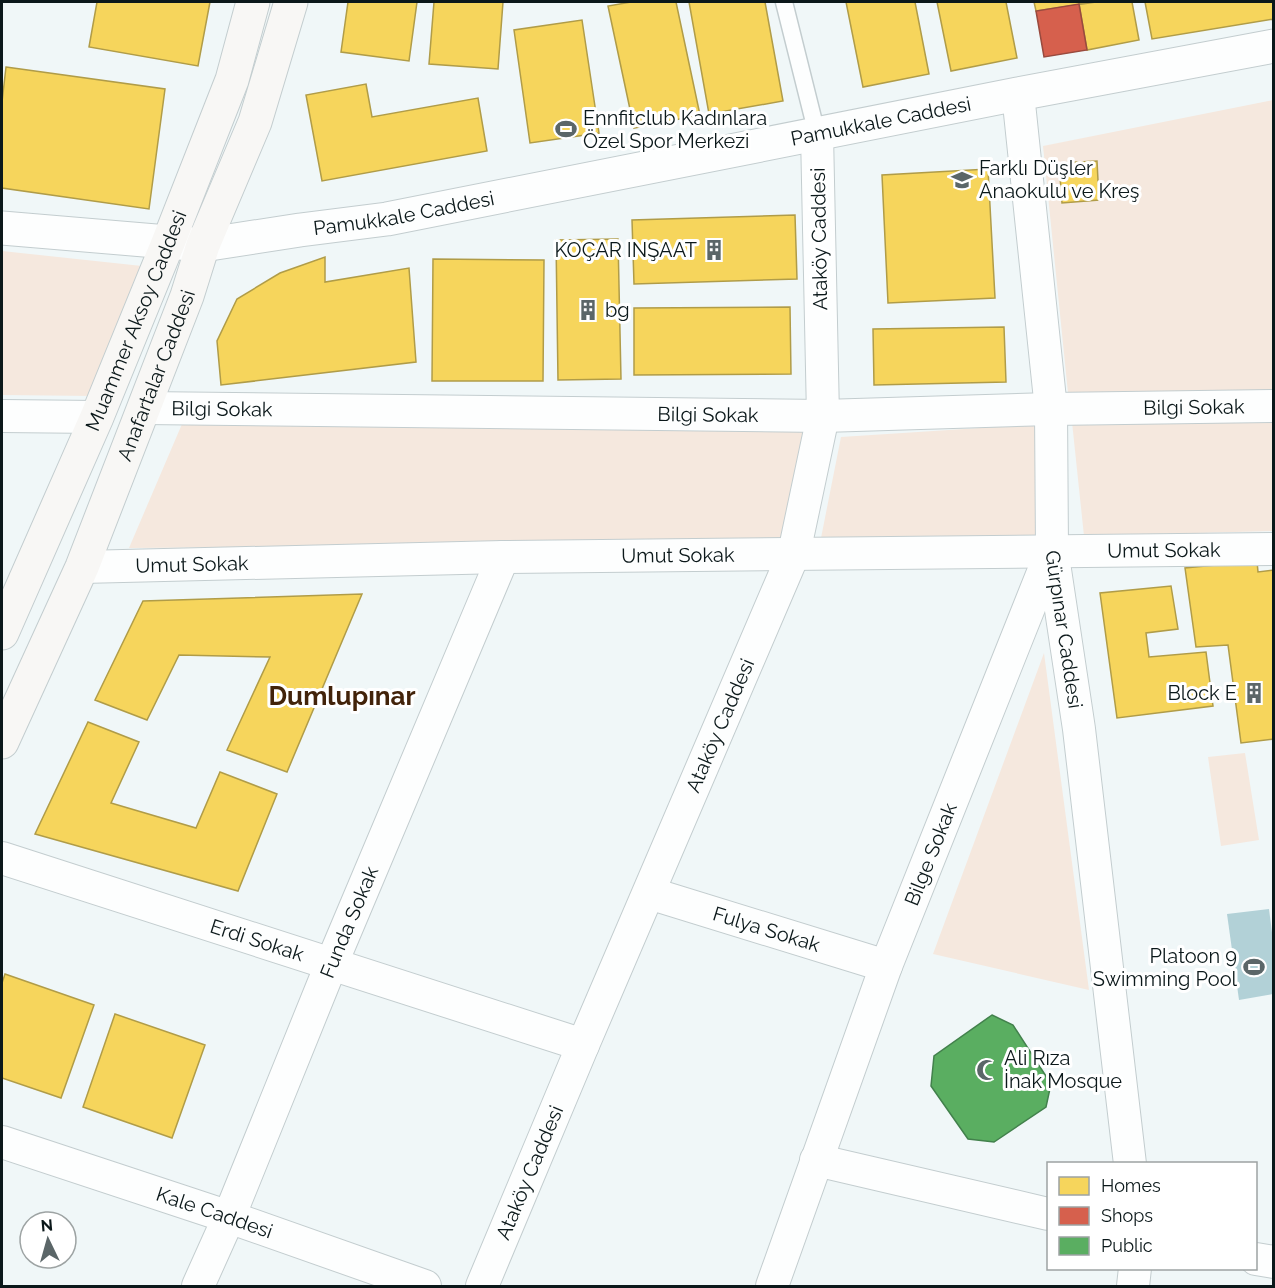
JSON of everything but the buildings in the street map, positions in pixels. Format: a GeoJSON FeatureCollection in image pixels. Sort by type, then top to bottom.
{"type":"FeatureCollection","features":[{"type":"Feature","properties":{"kind":"main road","name":"Muammer Aksoy Caddesi"},"geometry":{"type":"LineString","coordinates":[[2,633],[12,587],[97,417],[168,243],[232,80],[253,2]]}},
{"type":"Feature","properties":{"kind":"main road","name":"Anafartalar Caddesi"},"geometry":{"type":"LineString","coordinates":[[2,742],[82,567],[187,296],[203,245],[255,122],[291,2]]}},
{"type":"Feature","properties":{"kind":"street","name":"Pamukkale Caddesi"},"geometry":{"type":"LineString","coordinates":[[2,228],[203,245],[387,219],[1018,94],[1274,46]]}},
{"type":"Feature","properties":{"kind":"street","name":"Gürpınar Caddesi"},"geometry":{"type":"LineString","coordinates":[[1018,94],[1051,409],[1052,550],[1080,741],[1130,1162]]}},
{"type":"Feature","properties":{"kind":"street","name":"Ataköy Caddesi"},"geometry":{"type":"LineString","coordinates":[[482,1287],[794,553],[823,416],[817,134]]}},
{"type":"Feature","properties":{"kind":"street"},"geometry":{"type":"LineString","coordinates":[[225,192],[234,214],[253,223],[300,230]]}},
{"type":"Feature","properties":{"kind":"street","name":"Bilgi Sokak"},"geometry":{"type":"LineString","coordinates":[[144,408],[823,416],[1051,409],[1274,406]]}},
{"type":"Feature","properties":{"kind":"street"},"geometry":{"type":"LineString","coordinates":[[2,416],[97,417]]}},
{"type":"Feature","properties":{"kind":"street","name":"Umut Sokak"},"geometry":{"type":"LineString","coordinates":[[82,567],[503,557],[1274,549]]}},
{"type":"Feature","properties":{"kind":"street","name":"Bilge Sokak"},"geometry":{"type":"LineString","coordinates":[[771,1287],[886,966],[1052,550]]}},
{"type":"Feature","properties":{"kind":"street","name":"Funda Sokak"},"geometry":{"type":"LineString","coordinates":[[198,1287],[503,557]]}},
{"type":"Feature","properties":{"kind":"street","name":"Erdi Sokak"},"geometry":{"type":"LineString","coordinates":[[2,858],[583,1045]]}},
{"type":"Feature","properties":{"kind":"street","name":"Fulya Sokak"},"geometry":{"type":"LineString","coordinates":[[649,893],[886,966]]}},
{"type":"Feature","properties":{"kind":"street","name":"Kale Caddesi"},"geometry":{"type":"LineString","coordinates":[[2,1142],[229,1217],[425,1287]]}},
{"type":"Feature","properties":{"kind":"street"},"geometry":{"type":"LineString","coordinates":[[816,1160],[1047,1214]]}},
{"type":"Feature","properties":{"kind":"street"},"geometry":{"type":"LineString","coordinates":[[1257,1259],[1274,1262]]}},
{"type":"Feature","properties":{"kind":"street"},"geometry":{"type":"LineString","coordinates":[[1133,1287],[1135,1270]]}},
{"type":"Feature","properties":{"kind":"lane"},"geometry":{"type":"LineString","coordinates":[[784,2],[817,134]]}},
{"type":"Feature","properties":{"kind":"shaded area"},"geometry":{"type":"Polygon","coordinates":[[[1273,100],[1273,394],[1068,393],[1043,146],[1273,100]]]}},
{"type":"Feature","properties":{"kind":"shaded area"},"geometry":{"type":"Polygon","coordinates":[[[2,251],[142,266],[95,396],[2,395],[2,251]]]}},
{"type":"Feature","properties":{"kind":"shaded area"},"geometry":{"type":"Polygon","coordinates":[[[1273,420],[1273,531],[1084,536],[1072,422],[1273,420]]]}},
{"type":"Feature","properties":{"kind":"shaded area"},"geometry":{"type":"Polygon","coordinates":[[[182,424],[807,432],[783,543],[129,548],[182,424]]]}},
{"type":"Feature","properties":{"kind":"shaded area"},"geometry":{"type":"Polygon","coordinates":[[[1043,424],[1041,537],[821,538],[841,437],[1043,424]]]}},
{"type":"Feature","properties":{"kind":"shaded area"},"geometry":{"type":"Polygon","coordinates":[[[1044,653],[1089,990],[933,954],[1044,653]]]}},
{"type":"Feature","properties":{"kind":"shaded area"},"geometry":{"type":"Polygon","coordinates":[[[1245,753],[1259,840],[1221,846],[1208,757],[1245,753]]]}},
{"type":"Feature","properties":{"kind":"water","name":"Platoon 9 Swimming Pool"},"geometry":{"type":"Polygon","coordinates":[[[1269,909],[1273,940],[1273,994],[1239,1000],[1227,914],[1269,909]]]}},
{"type":"Feature","properties":{"kind":"place","name":"Ennfitclub Kadınlara Özel Spor Merkezi"},"geometry":{"type":"Point","coordinates":[566,129]}},
{"type":"Feature","properties":{"kind":"place","name":"Farklı Düşler Anaokulu ve Kreş"},"geometry":{"type":"Point","coordinates":[962,180]}},
{"type":"Feature","properties":{"kind":"place","name":"KOÇAR INŞAAT"},"geometry":{"type":"Point","coordinates":[714,250]}},
{"type":"Feature","properties":{"kind":"place","name":"bg"},"geometry":{"type":"Point","coordinates":[588,310]}},
{"type":"Feature","properties":{"kind":"place","name":"Block E"},"geometry":{"type":"Point","coordinates":[1254,693]}},
{"type":"Feature","properties":{"kind":"place","name":"Platoon 9 Swimming Pool"},"geometry":{"type":"Point","coordinates":[1254,967]}},
{"type":"Feature","properties":{"kind":"place","name":"Ali Rıza İnak Mosque"},"geometry":{"type":"Point","coordinates":[987,1070]}},
{"type":"Feature","properties":{"kind":"district","name":"Dumlupınar"},"geometry":{"type":"Point","coordinates":[342,696]}}]}
